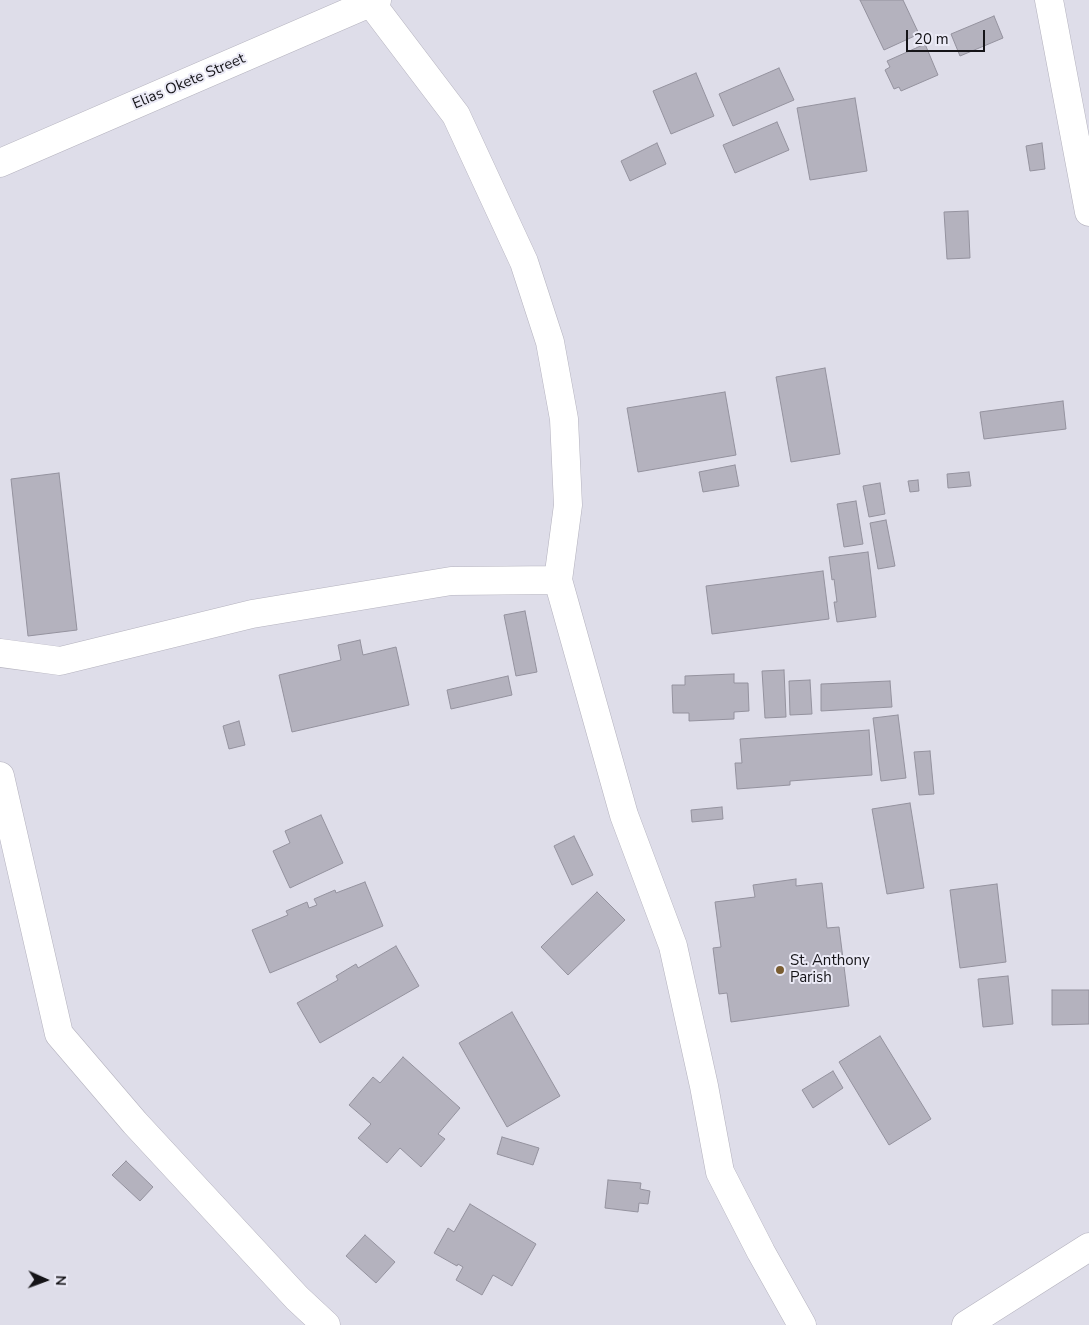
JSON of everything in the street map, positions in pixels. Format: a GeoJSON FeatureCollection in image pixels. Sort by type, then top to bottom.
{"type":"FeatureCollection","features":[{"type":"Feature","properties":{"kind":"street"},"geometry":{"type":"LineString","coordinates":[[1048,0],[1089,212]]}},
{"type":"Feature","properties":{"kind":"street"},"geometry":{"type":"LineString","coordinates":[[374,2],[456,115],[524,262],[550,342],[564,419],[568,505],[558,580],[624,815],[673,946],[704,1086],[720,1172],[761,1252],[802,1325]]}},
{"type":"Feature","properties":{"kind":"street","name":"Elias Okete Street"},"geometry":{"type":"LineString","coordinates":[[0,163],[374,2]]}},
{"type":"Feature","properties":{"kind":"street"},"geometry":{"type":"LineString","coordinates":[[0,653],[60,661],[252,614],[451,581],[558,580]]}},
{"type":"Feature","properties":{"kind":"street"},"geometry":{"type":"LineString","coordinates":[[0,776],[59,1034],[135,1123],[297,1298],[326,1325]]}},
{"type":"Feature","properties":{"kind":"street"},"geometry":{"type":"LineString","coordinates":[[966,1325],[1089,1247]]}},
{"type":"Feature","properties":{"kind":"building"},"geometry":{"type":"Polygon","coordinates":[[[860,0],[903,0],[919,34],[884,50],[860,0]]]}},
{"type":"Feature","properties":{"kind":"building"},"geometry":{"type":"Polygon","coordinates":[[[994,16],[1003,38],[960,56],[951,34],[994,16]]]}},
{"type":"Feature","properties":{"kind":"building"},"geometry":{"type":"Polygon","coordinates":[[[925,44],[938,75],[901,91],[899,87],[894,89],[885,70],[890,67],[887,61],[925,44]]]}},
{"type":"Feature","properties":{"kind":"building"},"geometry":{"type":"Polygon","coordinates":[[[779,68],[794,100],[733,126],[719,94],[779,68]]]}},
{"type":"Feature","properties":{"kind":"building"},"geometry":{"type":"Polygon","coordinates":[[[696,73],[714,116],[671,134],[653,91],[696,73]]]}},
{"type":"Feature","properties":{"kind":"building"},"geometry":{"type":"Polygon","coordinates":[[[855,98],[867,171],[810,180],[797,108],[855,98]]]}},
{"type":"Feature","properties":{"kind":"building"},"geometry":{"type":"Polygon","coordinates":[[[777,122],[789,150],[735,173],[723,145],[777,122]]]}},
{"type":"Feature","properties":{"kind":"building"},"geometry":{"type":"Polygon","coordinates":[[[657,143],[666,164],[630,181],[621,161],[657,143]]]}},
{"type":"Feature","properties":{"kind":"building"},"geometry":{"type":"Polygon","coordinates":[[[1042,143],[1045,169],[1030,171],[1026,146],[1042,143]]]}},
{"type":"Feature","properties":{"kind":"building"},"geometry":{"type":"Polygon","coordinates":[[[968,211],[970,258],[947,259],[944,212],[968,211]]]}},
{"type":"Feature","properties":{"kind":"building"},"geometry":{"type":"Polygon","coordinates":[[[825,368],[840,454],[791,462],[776,377],[825,368]]]}},
{"type":"Feature","properties":{"kind":"building"},"geometry":{"type":"Polygon","coordinates":[[[725,392],[736,455],[638,472],[627,408],[725,392]]]}},
{"type":"Feature","properties":{"kind":"building"},"geometry":{"type":"Polygon","coordinates":[[[1063,401],[1066,429],[984,439],[980,412],[1063,401]]]}},
{"type":"Feature","properties":{"kind":"building"},"geometry":{"type":"Polygon","coordinates":[[[735,465],[739,486],[703,492],[699,472],[735,465]]]}},
{"type":"Feature","properties":{"kind":"building"},"geometry":{"type":"Polygon","coordinates":[[[969,472],[971,486],[948,488],[947,474],[969,472]]]}},
{"type":"Feature","properties":{"kind":"building"},"geometry":{"type":"Polygon","coordinates":[[[59,473],[77,630],[28,636],[11,479],[59,473]]]}},
{"type":"Feature","properties":{"kind":"building"},"geometry":{"type":"Polygon","coordinates":[[[918,480],[919,491],[910,492],[908,481],[918,480]]]}},
{"type":"Feature","properties":{"kind":"building"},"geometry":{"type":"Polygon","coordinates":[[[880,483],[885,514],[869,517],[863,486],[880,483]]]}},
{"type":"Feature","properties":{"kind":"building"},"geometry":{"type":"Polygon","coordinates":[[[856,501],[863,544],[844,547],[837,504],[856,501]]]}},
{"type":"Feature","properties":{"kind":"building"},"geometry":{"type":"Polygon","coordinates":[[[886,520],[895,566],[878,569],[870,523],[886,520]]]}},
{"type":"Feature","properties":{"kind":"building"},"geometry":{"type":"Polygon","coordinates":[[[868,552],[876,617],[837,622],[834,602],[837,602],[829,557],[868,552]]]}},
{"type":"Feature","properties":{"kind":"building"},"geometry":{"type":"Polygon","coordinates":[[[823,571],[829,619],[712,634],[706,586],[823,571]]]}},
{"type":"Feature","properties":{"kind":"building"},"geometry":{"type":"Polygon","coordinates":[[[525,611],[537,672],[516,676],[504,615],[525,611]]]}},
{"type":"Feature","properties":{"kind":"building"},"geometry":{"type":"Polygon","coordinates":[[[360,640],[363,655],[396,647],[409,705],[292,732],[279,675],[341,660],[338,645],[360,640]]]}},
{"type":"Feature","properties":{"kind":"building"},"geometry":{"type":"Polygon","coordinates":[[[784,670],[786,717],[765,718],[762,671],[784,670]]]}},
{"type":"Feature","properties":{"kind":"building"},"geometry":{"type":"Polygon","coordinates":[[[734,674],[734,683],[748,683],[749,711],[734,712],[734,719],[689,721],[689,713],[673,713],[672,685],[685,685],[685,676],[734,674]]]}},
{"type":"Feature","properties":{"kind":"building"},"geometry":{"type":"Polygon","coordinates":[[[508,676],[512,695],[451,709],[447,690],[508,676]]]}},
{"type":"Feature","properties":{"kind":"building"},"geometry":{"type":"Polygon","coordinates":[[[810,680],[812,714],[790,715],[789,681],[810,680]]]}},
{"type":"Feature","properties":{"kind":"building"},"geometry":{"type":"Polygon","coordinates":[[[890,681],[892,707],[821,711],[821,684],[890,681]]]}},
{"type":"Feature","properties":{"kind":"building"},"geometry":{"type":"Polygon","coordinates":[[[898,715],[906,778],[881,781],[873,718],[898,715]]]}},
{"type":"Feature","properties":{"kind":"building"},"geometry":{"type":"Polygon","coordinates":[[[239,721],[245,745],[229,749],[223,726],[239,721]]]}},
{"type":"Feature","properties":{"kind":"building"},"geometry":{"type":"Polygon","coordinates":[[[869,730],[872,775],[790,781],[790,785],[737,789],[735,763],[742,763],[740,739],[869,730]]]}},
{"type":"Feature","properties":{"kind":"building"},"geometry":{"type":"Polygon","coordinates":[[[930,751],[934,794],[919,795],[914,752],[930,751]]]}},
{"type":"Feature","properties":{"kind":"building"},"geometry":{"type":"Polygon","coordinates":[[[910,803],[924,888],[887,894],[872,809],[910,803]]]}},
{"type":"Feature","properties":{"kind":"building"},"geometry":{"type":"Polygon","coordinates":[[[722,807],[723,819],[692,822],[691,810],[722,807]]]}},
{"type":"Feature","properties":{"kind":"building"},"geometry":{"type":"Polygon","coordinates":[[[321,815],[343,863],[290,888],[273,851],[290,843],[285,831],[321,815]]]}},
{"type":"Feature","properties":{"kind":"building"},"geometry":{"type":"Polygon","coordinates":[[[574,836],[593,875],[572,885],[554,846],[574,836]]]}},
{"type":"Feature","properties":{"kind":"building","name":"St. Anthony Parish"},"geometry":{"type":"Polygon","coordinates":[[[796,879],[796,886],[822,883],[827,928],[839,927],[849,1006],[731,1022],[727,993],[719,994],[713,948],[721,947],[715,902],[755,897],[753,885],[796,879]]]}},
{"type":"Feature","properties":{"kind":"building"},"geometry":{"type":"Polygon","coordinates":[[[365,882],[383,926],[270,973],[252,930],[288,915],[286,911],[307,902],[309,908],[317,905],[314,899],[335,890],[336,893],[365,882]]]}},
{"type":"Feature","properties":{"kind":"building"},"geometry":{"type":"Polygon","coordinates":[[[997,884],[1006,962],[960,968],[950,890],[997,884]]]}},
{"type":"Feature","properties":{"kind":"building"},"geometry":{"type":"Polygon","coordinates":[[[597,892],[625,920],[568,975],[541,947],[597,892]]]}},
{"type":"Feature","properties":{"kind":"building"},"geometry":{"type":"Polygon","coordinates":[[[396,946],[419,986],[320,1043],[297,1003],[338,980],[336,976],[356,964],[358,968],[396,946]]]}},
{"type":"Feature","properties":{"kind":"building"},"geometry":{"type":"Polygon","coordinates":[[[1008,976],[1013,1024],[983,1027],[978,979],[1008,976]]]}},
{"type":"Feature","properties":{"kind":"building"},"geometry":{"type":"Polygon","coordinates":[[[1052,990],[1089,990],[1089,1024],[1052,1025],[1052,990]]]}},
{"type":"Feature","properties":{"kind":"building"},"geometry":{"type":"Polygon","coordinates":[[[512,1012],[560,1096],[507,1127],[459,1043],[512,1012]]]}},
{"type":"Feature","properties":{"kind":"building"},"geometry":{"type":"Polygon","coordinates":[[[880,1036],[931,1119],[889,1145],[839,1062],[880,1036]]]}},
{"type":"Feature","properties":{"kind":"building"},"geometry":{"type":"Polygon","coordinates":[[[403,1057],[460,1108],[438,1134],[445,1139],[421,1167],[400,1148],[387,1163],[358,1138],[371,1124],[349,1105],[373,1077],[380,1083],[403,1057]]]}},
{"type":"Feature","properties":{"kind":"building"},"geometry":{"type":"Polygon","coordinates":[[[833,1071],[843,1088],[813,1108],[802,1090],[833,1071]]]}},
{"type":"Feature","properties":{"kind":"building"},"geometry":{"type":"Polygon","coordinates":[[[502,1137],[539,1148],[533,1165],[497,1154],[502,1137]]]}},
{"type":"Feature","properties":{"kind":"building"},"geometry":{"type":"Polygon","coordinates":[[[126,1161],[153,1187],[140,1201],[112,1175],[126,1161]]]}},
{"type":"Feature","properties":{"kind":"building"},"geometry":{"type":"Polygon","coordinates":[[[608,1180],[641,1183],[640,1189],[650,1191],[648,1204],[639,1203],[638,1212],[605,1208],[608,1180]]]}},
{"type":"Feature","properties":{"kind":"building"},"geometry":{"type":"Polygon","coordinates":[[[470,1204],[536,1244],[512,1286],[493,1275],[482,1295],[456,1280],[463,1267],[458,1264],[457,1266],[434,1253],[448,1228],[454,1232],[470,1204]]]}},
{"type":"Feature","properties":{"kind":"building"},"geometry":{"type":"Polygon","coordinates":[[[365,1235],[395,1262],[376,1283],[346,1256],[365,1235]]]}},
{"type":"Feature","properties":{"kind":"place","name":"St. Anthony Parish"},"geometry":{"type":"Point","coordinates":[780,970]}}]}
